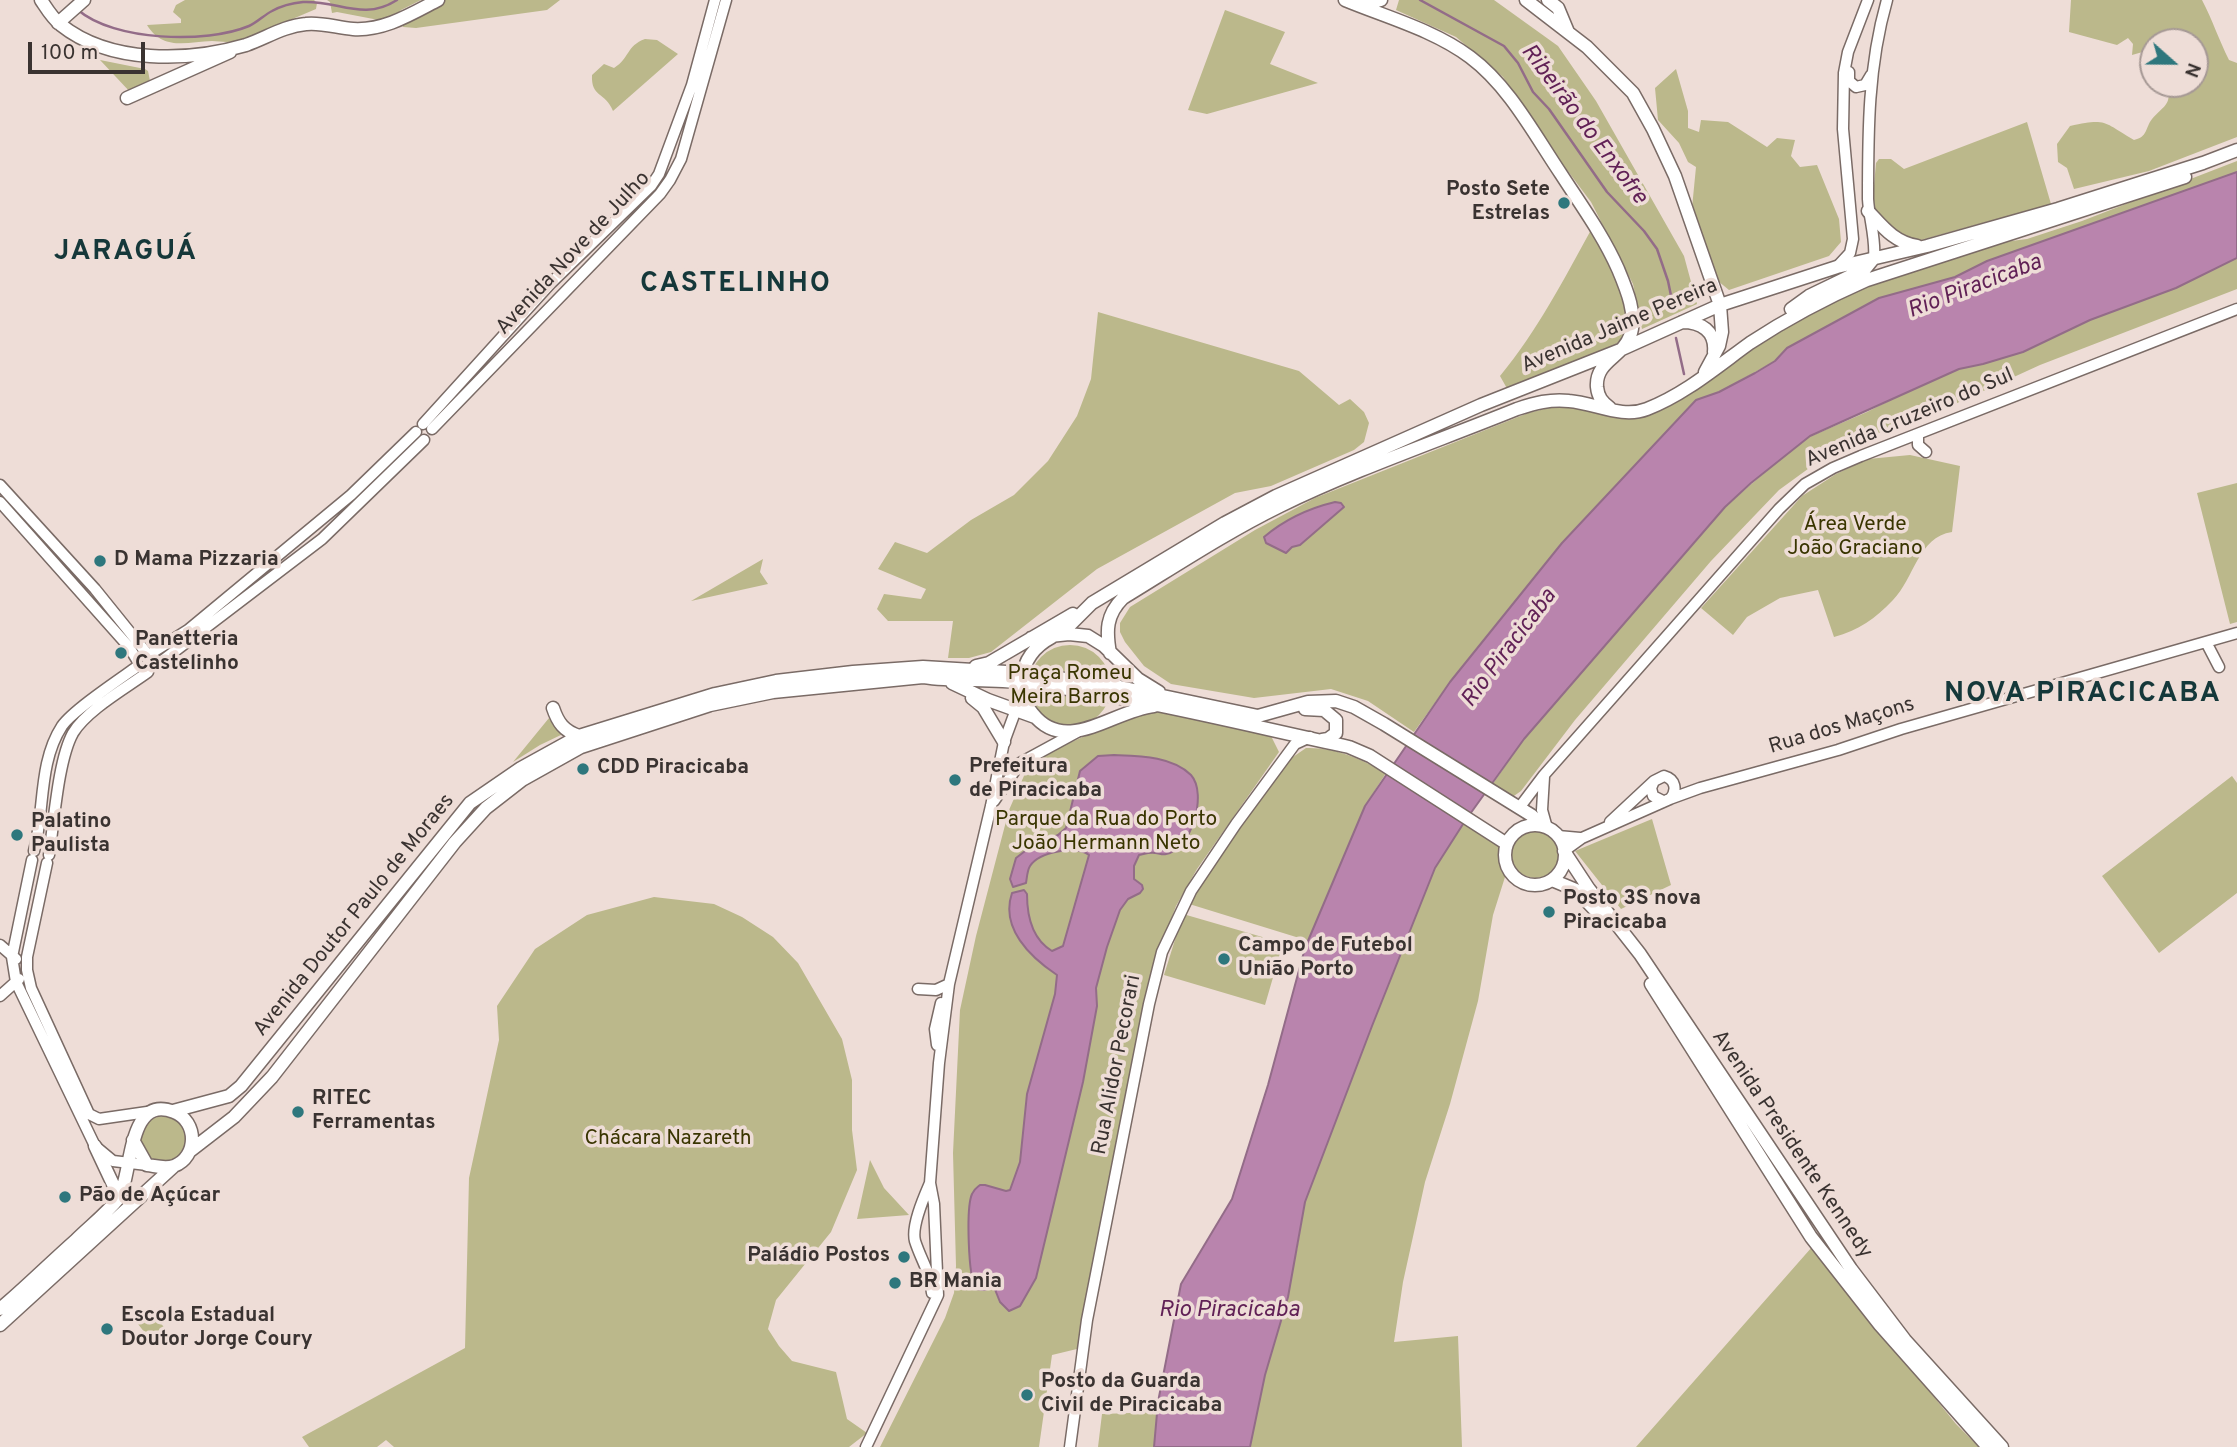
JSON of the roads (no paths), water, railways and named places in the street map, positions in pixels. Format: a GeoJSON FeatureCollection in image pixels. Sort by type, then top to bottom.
{"type":"FeatureCollection","features":[{"type":"Feature","properties":{"kind":"main road"},"geometry":{"type":"LineString","coordinates":[[41,0],[58,23],[72,33],[106,47],[148,56],[207,52],[246,45]]}},
{"type":"Feature","properties":{"kind":"main road"},"geometry":{"type":"LineString","coordinates":[[127,98],[287,27],[309,23],[375,29],[438,0]]}},
{"type":"Feature","properties":{"kind":"main road"},"geometry":{"type":"LineString","coordinates":[[1345,0],[1446,41],[1490,75],[1529,123],[1590,218],[1618,269],[1630,303],[1633,322],[1630,337],[1620,351],[1607,360],[1600,370],[1597,382],[1602,402],[1614,411]]}},
{"type":"Feature","properties":{"kind":"main road"},"geometry":{"type":"LineString","coordinates":[[1359,0],[1369,3],[1381,0]]}},
{"type":"Feature","properties":{"kind":"main road"},"geometry":{"type":"LineString","coordinates":[[1390,0],[1388,8],[1393,19]]}},
{"type":"Feature","properties":{"kind":"main road"},"geometry":{"type":"LineString","coordinates":[[1526,0],[1587,47],[1633,93],[1653,129],[1675,176],[1720,305],[1722,332],[1703,376]]}},
{"type":"Feature","properties":{"kind":"main road"},"geometry":{"type":"LineString","coordinates":[[1548,0],[1558,8],[1568,33]]}},
{"type":"Feature","properties":{"kind":"main road"},"geometry":{"type":"LineString","coordinates":[[58,23],[78,6]]}},
{"type":"Feature","properties":{"kind":"main road"},"geometry":{"type":"LineString","coordinates":[[72,33],[78,6]]}},
{"type":"Feature","properties":{"kind":"main road"},"geometry":{"type":"LineString","coordinates":[[148,56],[161,65],[168,80]]}},
{"type":"Feature","properties":{"kind":"main road","name":"Avenida Jaime Pereira"},"geometry":{"type":"LineString","coordinates":[[1022,683],[1030,655],[1044,642],[1056,636],[1092,603],[1225,523],[1276,496],[1502,396],[1620,351],[1720,305],[1837,267],[1927,246],[2058,209],[2237,150]]}},
{"type":"Feature","properties":{"kind":"main road","name":"Avenida Jaime Pereira"},"geometry":{"type":"LineString","coordinates":[[1119,692],[1119,671],[1111,655],[1107,631],[1116,605],[1123,598],[1208,546],[1279,507],[1493,418],[1545,400],[1571,401],[1614,411],[1644,411],[1662,403],[1817,302],[1867,280],[2237,158]]}},
{"type":"Feature","properties":{"kind":"main road"},"geometry":{"type":"LineString","coordinates":[[1868,211],[1900,242],[1927,246]]}},
{"type":"Feature","properties":{"kind":"main road"},"geometry":{"type":"LineString","coordinates":[[1760,337],[1809,296],[1865,269],[1874,258]]}},
{"type":"Feature","properties":{"kind":"main road"},"geometry":{"type":"LineString","coordinates":[[1682,322],[1694,322],[1705,327],[1712,336],[1715,347],[1713,358]]}},
{"type":"Feature","properties":{"kind":"main road"},"geometry":{"type":"LineString","coordinates":[[961,668],[989,663],[1092,603]]}},
{"type":"Feature","properties":{"kind":"main road"},"geometry":{"type":"LineString","coordinates":[[1031,638],[1079,634],[1088,636],[1104,646],[1166,701]]}},
{"type":"Feature","properties":{"kind":"main road","name":"Avenida Doutor Paulo de Moraes"},"geometry":{"type":"LineString","coordinates":[[173,1111],[229,1096],[241,1086],[470,803],[521,768],[579,736],[715,694],[776,681],[900,668],[961,668],[1022,683]]}},
{"type":"Feature","properties":{"kind":"main road","name":"Avenida Doutor Paulo de Moraes"},"geometry":{"type":"LineString","coordinates":[[190,1152],[234,1117],[272,1077],[455,842],[486,808],[522,780],[581,747],[710,705],[773,692],[923,677],[1119,692],[1258,716],[1308,702],[1336,701],[1354,707],[1520,808],[1549,830]]}},
{"type":"Feature","properties":{"kind":"main road"},"geometry":{"type":"LineString","coordinates":[[946,680],[1015,711],[1035,717],[1054,730],[1077,732],[1166,701]]}},
{"type":"Feature","properties":{"kind":"main road"},"geometry":{"type":"LineString","coordinates":[[946,680],[983,707],[1004,741]]}},
{"type":"Feature","properties":{"kind":"main road"},"geometry":{"type":"LineString","coordinates":[[1022,683],[1035,717]]}},
{"type":"Feature","properties":{"kind":"main road"},"geometry":{"type":"LineString","coordinates":[[1097,725],[1110,713],[1119,692]]}},
{"type":"Feature","properties":{"kind":"main road","name":"Avenida Doutor Paulo de Moraes"},"geometry":{"type":"LineString","coordinates":[[1166,701],[1349,747],[1370,756],[1509,841]]}},
{"type":"Feature","properties":{"kind":"main road"},"geometry":{"type":"LineString","coordinates":[[553,708],[563,728],[579,736]]}},
{"type":"Feature","properties":{"kind":"main road"},"geometry":{"type":"LineString","coordinates":[[1283,710],[1318,709],[1330,713],[1336,720],[1338,729],[1332,737],[1316,738]]}},
{"type":"Feature","properties":{"kind":"main road"},"geometry":{"type":"LineString","coordinates":[[1509,841],[1525,827],[1549,830],[1564,851],[1562,867],[1552,880],[1535,885],[1527,884],[1513,876],[1505,858],[1509,841],[1520,808]]}},
{"type":"Feature","properties":{"kind":"main road","name":"Avenida Presidente Kennedy"},"geometry":{"type":"LineString","coordinates":[[1564,851],[1589,889],[1640,954],[1851,1269],[1905,1340],[2002,1447]]}},
{"type":"Feature","properties":{"kind":"main road","name":"Avenida Presidente Kennedy"},"geometry":{"type":"LineString","coordinates":[[1552,880],[1576,890],[1627,948],[1811,1237],[1880,1325],[1988,1447]]}},
{"type":"Feature","properties":{"kind":"main road"},"geometry":{"type":"LineString","coordinates":[[0,1309],[119,1197],[133,1140],[141,1121],[157,1110],[173,1111],[186,1120],[190,1127],[190,1152],[0,1325]]}},
{"type":"Feature","properties":{"kind":"main road"},"geometry":{"type":"LineString","coordinates":[[133,1140],[147,1164],[174,1166]]}},
{"type":"Feature","properties":{"kind":"main road"},"geometry":{"type":"LineString","coordinates":[[95,1146],[119,1197]]}},
{"type":"Feature","properties":{"kind":"street","name":"Avenida Nove de Julho"},"geometry":{"type":"LineString","coordinates":[[95,1146],[16,982],[12,957],[53,743],[64,723],[144,660],[188,630],[424,431],[551,283],[651,186],[659,174],[692,85],[715,0]]}},
{"type":"Feature","properties":{"kind":"street","name":"Avenida Nove de Julho"},"geometry":{"type":"LineString","coordinates":[[144,660],[154,670],[158,664],[322,539],[424,431],[569,289],[670,180],[681,159],[726,0]]}},
{"type":"Feature","properties":{"kind":"street"},"geometry":{"type":"LineString","coordinates":[[1837,267],[1850,253],[1853,239],[1843,129],[1844,73],[1848,52],[1868,0]]}},
{"type":"Feature","properties":{"kind":"street"},"geometry":{"type":"LineString","coordinates":[[1874,258],[1868,211],[1867,122],[1874,52],[1886,0]]}},
{"type":"Feature","properties":{"kind":"street"},"geometry":{"type":"LineString","coordinates":[[1855,31],[1865,29],[1871,33],[1874,52]]}},
{"type":"Feature","properties":{"kind":"street"},"geometry":{"type":"LineString","coordinates":[[1848,52],[1849,81],[1853,86],[1856,88],[1864,85],[1871,75]]}},
{"type":"Feature","properties":{"kind":"street","name":"Avenida Cruzeiro do Sul"},"geometry":{"type":"LineString","coordinates":[[1520,808],[1544,775],[1779,509],[1805,484],[1833,468],[2237,309]]}},
{"type":"Feature","properties":{"kind":"street"},"geometry":{"type":"LineString","coordinates":[[1919,434],[1918,445],[1926,452]]}},
{"type":"Feature","properties":{"kind":"street"},"geometry":{"type":"LineString","coordinates":[[0,485],[95,589],[144,660]]}},
{"type":"Feature","properties":{"kind":"street"},"geometry":{"type":"LineString","coordinates":[[0,502],[129,647],[144,660]]}},
{"type":"Feature","properties":{"kind":"street","name":"Rua dos Maçons"},"geometry":{"type":"LineString","coordinates":[[1564,851],[1582,838],[1700,788],[2237,633]]}},
{"type":"Feature","properties":{"kind":"street"},"geometry":{"type":"LineString","coordinates":[[2206,642],[2219,667]]}},
{"type":"Feature","properties":{"kind":"street","name":"Avenida Nove de Julho"},"geometry":{"type":"LineString","coordinates":[[144,660],[74,732],[62,768],[27,967],[31,988],[87,1112],[99,1119],[157,1110]]}},
{"type":"Feature","properties":{"kind":"street"},"geometry":{"type":"LineString","coordinates":[[866,1447],[938,1295],[935,1223],[930,1183],[939,1063],[949,984],[1004,741],[1022,683]]}},
{"type":"Feature","properties":{"kind":"street"},"geometry":{"type":"LineString","coordinates":[[991,806],[1020,763],[1077,732]]}},
{"type":"Feature","properties":{"kind":"street","name":"Rua Alidor Pecorari"},"geometry":{"type":"LineString","coordinates":[[1070,1447],[1087,1320],[1149,1004],[1162,951],[1191,891],[1225,840],[1295,744],[1316,738]]}},
{"type":"Feature","properties":{"kind":"street"},"geometry":{"type":"LineString","coordinates":[[1544,775],[1542,810],[1549,830]]}},
{"type":"Feature","properties":{"kind":"street"},"geometry":{"type":"LineString","coordinates":[[1664,776],[1673,782],[1675,793],[1665,801],[1656,799],[1651,792],[1654,781],[1664,776]]}},
{"type":"Feature","properties":{"kind":"street","name":"Rua dos Maçons"},"geometry":{"type":"LineString","coordinates":[[1604,828],[1654,781]]}},
{"type":"Feature","properties":{"kind":"street","name":"Rua dos Maçons"},"geometry":{"type":"LineString","coordinates":[[1673,782],[1700,788]]}},
{"type":"Feature","properties":{"kind":"street","name":"Rua dos Maçons"},"geometry":{"type":"LineString","coordinates":[[1549,830],[1574,839],[1582,838]]}},
{"type":"Feature","properties":{"kind":"street"},"geometry":{"type":"LineString","coordinates":[[33,855],[39,866],[48,859]]}},
{"type":"Feature","properties":{"kind":"street"},"geometry":{"type":"LineString","coordinates":[[0,945],[27,967],[16,982],[0,996]]}},
{"type":"Feature","properties":{"kind":"street"},"geometry":{"type":"LineString","coordinates":[[918,989],[930,991],[949,984]]}},
{"type":"Feature","properties":{"kind":"street"},"geometry":{"type":"LineString","coordinates":[[939,1063],[935,1029],[939,1008],[949,984]]}},
{"type":"Feature","properties":{"kind":"street"},"geometry":{"type":"LineString","coordinates":[[935,1029],[942,1044]]}},
{"type":"Feature","properties":{"kind":"street"},"geometry":{"type":"LineString","coordinates":[[95,1146],[113,1161],[147,1164]]}},
{"type":"Feature","properties":{"kind":"street"},"geometry":{"type":"LineString","coordinates":[[930,1183],[914,1238],[930,1276],[933,1304]]}},
{"type":"Feature","properties":{"kind":"street"},"geometry":{"type":"LineString","coordinates":[[921,1207],[931,1212],[935,1223]]}},
{"type":"Feature","properties":{"kind":"street"},"geometry":{"type":"LineString","coordinates":[[914,1238],[925,1245],[935,1236]]}},
{"type":"Feature","properties":{"kind":"water","name":"Rio Piracicaba"},"geometry":{"type":"Polygon","coordinates":[[[2237,172],[2237,258],[2176,288],[2090,320],[2023,352],[1959,369],[1810,436],[1725,507],[1524,739],[1435,868],[1372,1026],[1305,1202],[1288,1297],[1265,1375],[1250,1447],[1154,1447],[1158,1402],[1181,1284],[1232,1199],[1268,1085],[1305,948],[1365,806],[1450,682],[1562,543],[1696,400],[1719,392],[1755,373],[1775,361],[1787,348],[1879,298],[1955,277],[1987,261],[2237,172]]]}},
{"type":"Feature","properties":{"kind":"water"},"geometry":{"type":"Polygon","coordinates":[[[1335,502],[1344,507],[1300,545],[1292,547],[1286,553],[1266,543],[1264,537],[1289,520],[1335,502]]]}},
{"type":"Feature","properties":{"kind":"water"},"geometry":{"type":"Polygon","coordinates":[[[1098,756],[1155,758],[1183,769],[1191,775],[1196,784],[1197,807],[1183,843],[1165,854],[1139,855],[1134,866],[1134,879],[1143,889],[1128,899],[1120,910],[1107,947],[1096,988],[1097,1006],[1083,1082],[1036,1278],[1020,1306],[1009,1311],[1000,1302],[994,1287],[976,1289],[973,1282],[969,1242],[970,1202],[974,1191],[980,1185],[1010,1190],[1020,1162],[1027,1094],[1055,994],[1057,975],[1037,960],[1020,940],[1010,918],[1009,906],[1012,893],[1024,890],[1035,933],[1052,951],[1063,946],[1089,855],[1076,851],[1058,851],[1041,857],[1030,866],[1026,883],[1013,887],[1010,879],[1016,858],[1066,828],[1080,771],[1098,756]]]}},
{"type":"Feature","properties":{"kind":"waterway","name":"Ribeirão do Enxofre"},"geometry":{"type":"LineString","coordinates":[[78,10],[114,28],[185,37],[231,32],[252,24],[276,9],[295,3],[316,2],[362,10],[385,6],[397,0]]}},
{"type":"Feature","properties":{"kind":"waterway","name":"Ribeirão do Enxofre"},"geometry":{"type":"LineString","coordinates":[[1420,0],[1504,46],[1518,63],[1533,92],[1549,109],[1607,192],[1657,249],[1674,310]]}},
{"type":"Feature","properties":{"kind":"waterway"},"geometry":{"type":"LineString","coordinates":[[1676,338],[1684,374]]}},
{"type":"Feature","properties":{"kind":"place","name":"Posto Sete Estrelas"},"geometry":{"type":"Point","coordinates":[1564,203]}},
{"type":"Feature","properties":{"kind":"place","name":"D Mama Pizzaria"},"geometry":{"type":"Point","coordinates":[100,561]}},
{"type":"Feature","properties":{"kind":"place","name":"Panetteria Castelinho"},"geometry":{"type":"Point","coordinates":[121,653]}},
{"type":"Feature","properties":{"kind":"place","name":"CDD Piracicaba"},"geometry":{"type":"Point","coordinates":[583,769]}},
{"type":"Feature","properties":{"kind":"place","name":"Prefeitura de Piracicaba"},"geometry":{"type":"Point","coordinates":[955,780]}},
{"type":"Feature","properties":{"kind":"place","name":"Palatino Paulista"},"geometry":{"type":"Point","coordinates":[17,835]}},
{"type":"Feature","properties":{"kind":"place","name":"Posto 3S nova Piracicaba"},"geometry":{"type":"Point","coordinates":[1549,912]}},
{"type":"Feature","properties":{"kind":"place","name":"Campo de Futebol União Porto"},"geometry":{"type":"Point","coordinates":[1224,959]}},
{"type":"Feature","properties":{"kind":"place","name":"RITEC Ferramentas"},"geometry":{"type":"Point","coordinates":[298,1112]}},
{"type":"Feature","properties":{"kind":"place","name":"Pão de Açúcar"},"geometry":{"type":"Point","coordinates":[65,1197]}},
{"type":"Feature","properties":{"kind":"place","name":"Paládio Postos"},"geometry":{"type":"Point","coordinates":[904,1257]}},
{"type":"Feature","properties":{"kind":"place","name":"BR Mania"},"geometry":{"type":"Point","coordinates":[895,1283]}},
{"type":"Feature","properties":{"kind":"place","name":"Escola Estadual Doutor Jorge Coury"},"geometry":{"type":"Point","coordinates":[107,1329]}},
{"type":"Feature","properties":{"kind":"place","name":"Posto da Guarda Civil de Piracicaba"},"geometry":{"type":"Point","coordinates":[1027,1395]}},
{"type":"Feature","properties":{"kind":"district","name":"JARAGUÁ"},"geometry":{"type":"Point","coordinates":[126,253]}},
{"type":"Feature","properties":{"kind":"district","name":"CASTELINHO"},"geometry":{"type":"Point","coordinates":[736,285]}},
{"type":"Feature","properties":{"kind":"district","name":"NOVA PIRACICABA"},"geometry":{"type":"Point","coordinates":[2083,695]}},
{"type":"Feature","properties":{"kind":"park label","name":"Área Verde João Graciano"},"geometry":{"type":"Point","coordinates":[1855,538]}},
{"type":"Feature","properties":{"kind":"park label","name":"Praça Romeu Meira Barros"},"geometry":{"type":"Point","coordinates":[1070,687]}},
{"type":"Feature","properties":{"kind":"park label","name":"Parque da Rua do Porto João Hermann Neto"},"geometry":{"type":"Point","coordinates":[1106,833]}},
{"type":"Feature","properties":{"kind":"park label","name":"Chácara Nazareth"},"geometry":{"type":"Point","coordinates":[668,1140]}}]}
